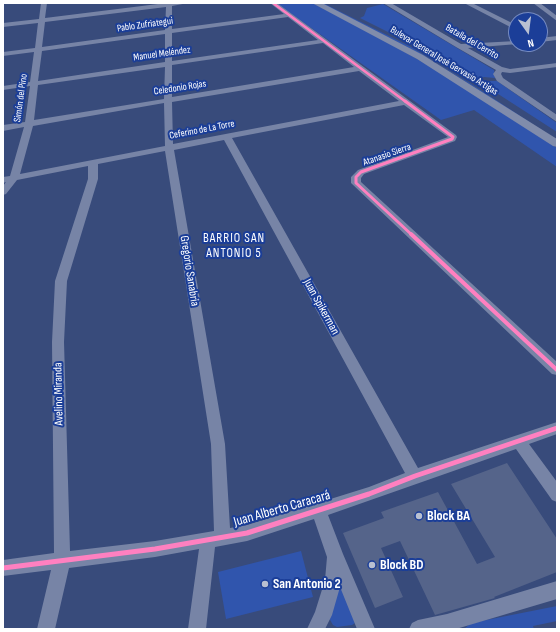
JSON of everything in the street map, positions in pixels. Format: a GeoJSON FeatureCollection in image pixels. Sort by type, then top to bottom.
{"type":"FeatureCollection","features":[{"type":"Feature","properties":{"kind":"main road","name":"Bulevar General José Gervasio Artigas"},"geometry":{"type":"LineString","coordinates":[[316,3],[420,57],[557,144]]}},
{"type":"Feature","properties":{"kind":"main road","name":"Bulevar General José Gervasio Artigas"},"geometry":{"type":"LineString","coordinates":[[326,3],[413,46],[557,136]]}},
{"type":"Feature","properties":{"kind":"street","name":"Simón del Pino"},"geometry":{"type":"LineString","coordinates":[[3,192],[14,178],[29,123],[44,3]]}},
{"type":"Feature","properties":{"kind":"street"},"geometry":{"type":"LineString","coordinates":[[3,25],[185,3]]}},
{"type":"Feature","properties":{"kind":"street","name":"Atanasio Sierra"},"geometry":{"type":"LineString","coordinates":[[273,3],[452,137],[453,139],[360,172],[356,177],[356,183],[557,370]]}},
{"type":"Feature","properties":{"kind":"street","name":"Batalla del Cerrito"},"geometry":{"type":"LineString","coordinates":[[386,3],[500,70],[497,74],[500,79],[555,116]]}},
{"type":"Feature","properties":{"kind":"street"},"geometry":{"type":"LineString","coordinates":[[467,3],[508,24]]}},
{"type":"Feature","properties":{"kind":"street"},"geometry":{"type":"LineString","coordinates":[[536,3],[557,19]]}},
{"type":"Feature","properties":{"kind":"street","name":"Gregorio Sanabria"},"geometry":{"type":"LineString","coordinates":[[169,4],[169,148],[218,444],[215,539],[197,629]]}},
{"type":"Feature","properties":{"kind":"street","name":"Pablo Zufriategui"},"geometry":{"type":"LineString","coordinates":[[3,54],[290,15]]}},
{"type":"Feature","properties":{"kind":"street","name":"Manuel Meléndez"},"geometry":{"type":"LineString","coordinates":[[3,88],[324,41]]}},
{"type":"Feature","properties":{"kind":"street"},"geometry":{"type":"LineString","coordinates":[[458,46],[508,43]]}},
{"type":"Feature","properties":{"kind":"street"},"geometry":{"type":"LineString","coordinates":[[500,70],[510,71],[557,65]]}},
{"type":"Feature","properties":{"kind":"street","name":"Celedonio Rojas"},"geometry":{"type":"LineString","coordinates":[[3,128],[361,68]]}},
{"type":"Feature","properties":{"kind":"street","name":"Ceferino de La Torre"},"geometry":{"type":"LineString","coordinates":[[3,180],[405,102]]}},
{"type":"Feature","properties":{"kind":"street","name":"Juan Spikerman"},"geometry":{"type":"LineString","coordinates":[[227,137],[414,476]]}},
{"type":"Feature","properties":{"kind":"street","name":"Avelino Miranda"},"geometry":{"type":"LineString","coordinates":[[46,629],[62,561],[58,342],[61,281],[93,179],[93,162]]}},
{"type":"Feature","properties":{"kind":"street","name":"Juan Alberto Caracará"},"geometry":{"type":"LineString","coordinates":[[3,568],[62,561],[247,533],[319,511],[369,494],[414,476],[557,428]]}},
{"type":"Feature","properties":{"kind":"street"},"geometry":{"type":"LineString","coordinates":[[518,440],[557,495]]}},
{"type":"Feature","properties":{"kind":"street"},"geometry":{"type":"LineString","coordinates":[[319,511],[335,556],[366,629]]}},
{"type":"Feature","properties":{"kind":"street"},"geometry":{"type":"LineString","coordinates":[[316,629],[323,616],[331,587],[335,556]]}},
{"type":"Feature","properties":{"kind":"street"},"geometry":{"type":"LineString","coordinates":[[418,629],[448,626],[557,590]]}},
{"type":"Feature","properties":{"kind":"shaded area"},"geometry":{"type":"Polygon","coordinates":[[[276,3],[313,3],[384,40],[438,71],[557,148],[557,167],[474,110],[441,120],[276,3]]]}},
{"type":"Feature","properties":{"kind":"shaded area"},"geometry":{"type":"Polygon","coordinates":[[[320,3],[323,3],[411,47],[473,85],[557,140],[435,62],[320,3]]]}},
{"type":"Feature","properties":{"kind":"shaded area"},"geometry":{"type":"Polygon","coordinates":[[[383,4],[494,70],[495,78],[484,77],[475,80],[422,49],[360,18],[364,16],[367,8],[383,4]]]}},
{"type":"Feature","properties":{"kind":"shaded area"},"geometry":{"type":"Polygon","coordinates":[[[478,81],[497,81],[557,123],[557,132],[478,81]]]}},
{"type":"Feature","properties":{"kind":"shaded area","name":"San Antonio 2"},"geometry":{"type":"Polygon","coordinates":[[[301,551],[313,597],[226,619],[218,572],[301,551]]]}},
{"type":"Feature","properties":{"kind":"shaded area"},"geometry":{"type":"Polygon","coordinates":[[[339,584],[342,584],[355,623],[352,625],[337,627],[333,625],[329,618],[339,584]]]}},
{"type":"Feature","properties":{"kind":"shaded area"},"geometry":{"type":"Polygon","coordinates":[[[557,606],[557,621],[533,626],[534,629],[464,629],[471,623],[557,606]]]}},
{"type":"Feature","properties":{"kind":"building"},"geometry":{"type":"Polygon","coordinates":[[[507,463],[557,539],[557,572],[494,597],[495,598],[435,615],[400,541],[381,548],[403,597],[375,608],[343,533],[384,518],[381,512],[438,492],[477,564],[495,557],[451,484],[507,463]]]}},
{"type":"Feature","properties":{"kind":"cycle path"},"geometry":{"type":"LineString","coordinates":[[273,3],[453,137],[452,139],[361,172],[356,177],[356,183],[557,370]]}},
{"type":"Feature","properties":{"kind":"cycle path"},"geometry":{"type":"LineString","coordinates":[[3,568],[155,549],[247,533],[369,494],[415,476],[557,428]]}},
{"type":"Feature","properties":{"kind":"place","name":"Block BA"},"geometry":{"type":"Point","coordinates":[419,516]}},
{"type":"Feature","properties":{"kind":"place","name":"Block BD"},"geometry":{"type":"Point","coordinates":[372,565]}},
{"type":"Feature","properties":{"kind":"place","name":"San Antonio 2"},"geometry":{"type":"Point","coordinates":[265,584]}},
{"type":"Feature","properties":{"kind":"district","name":"BARRIO SAN ANTONIO 5"},"geometry":{"type":"Point","coordinates":[234,246]}}]}
